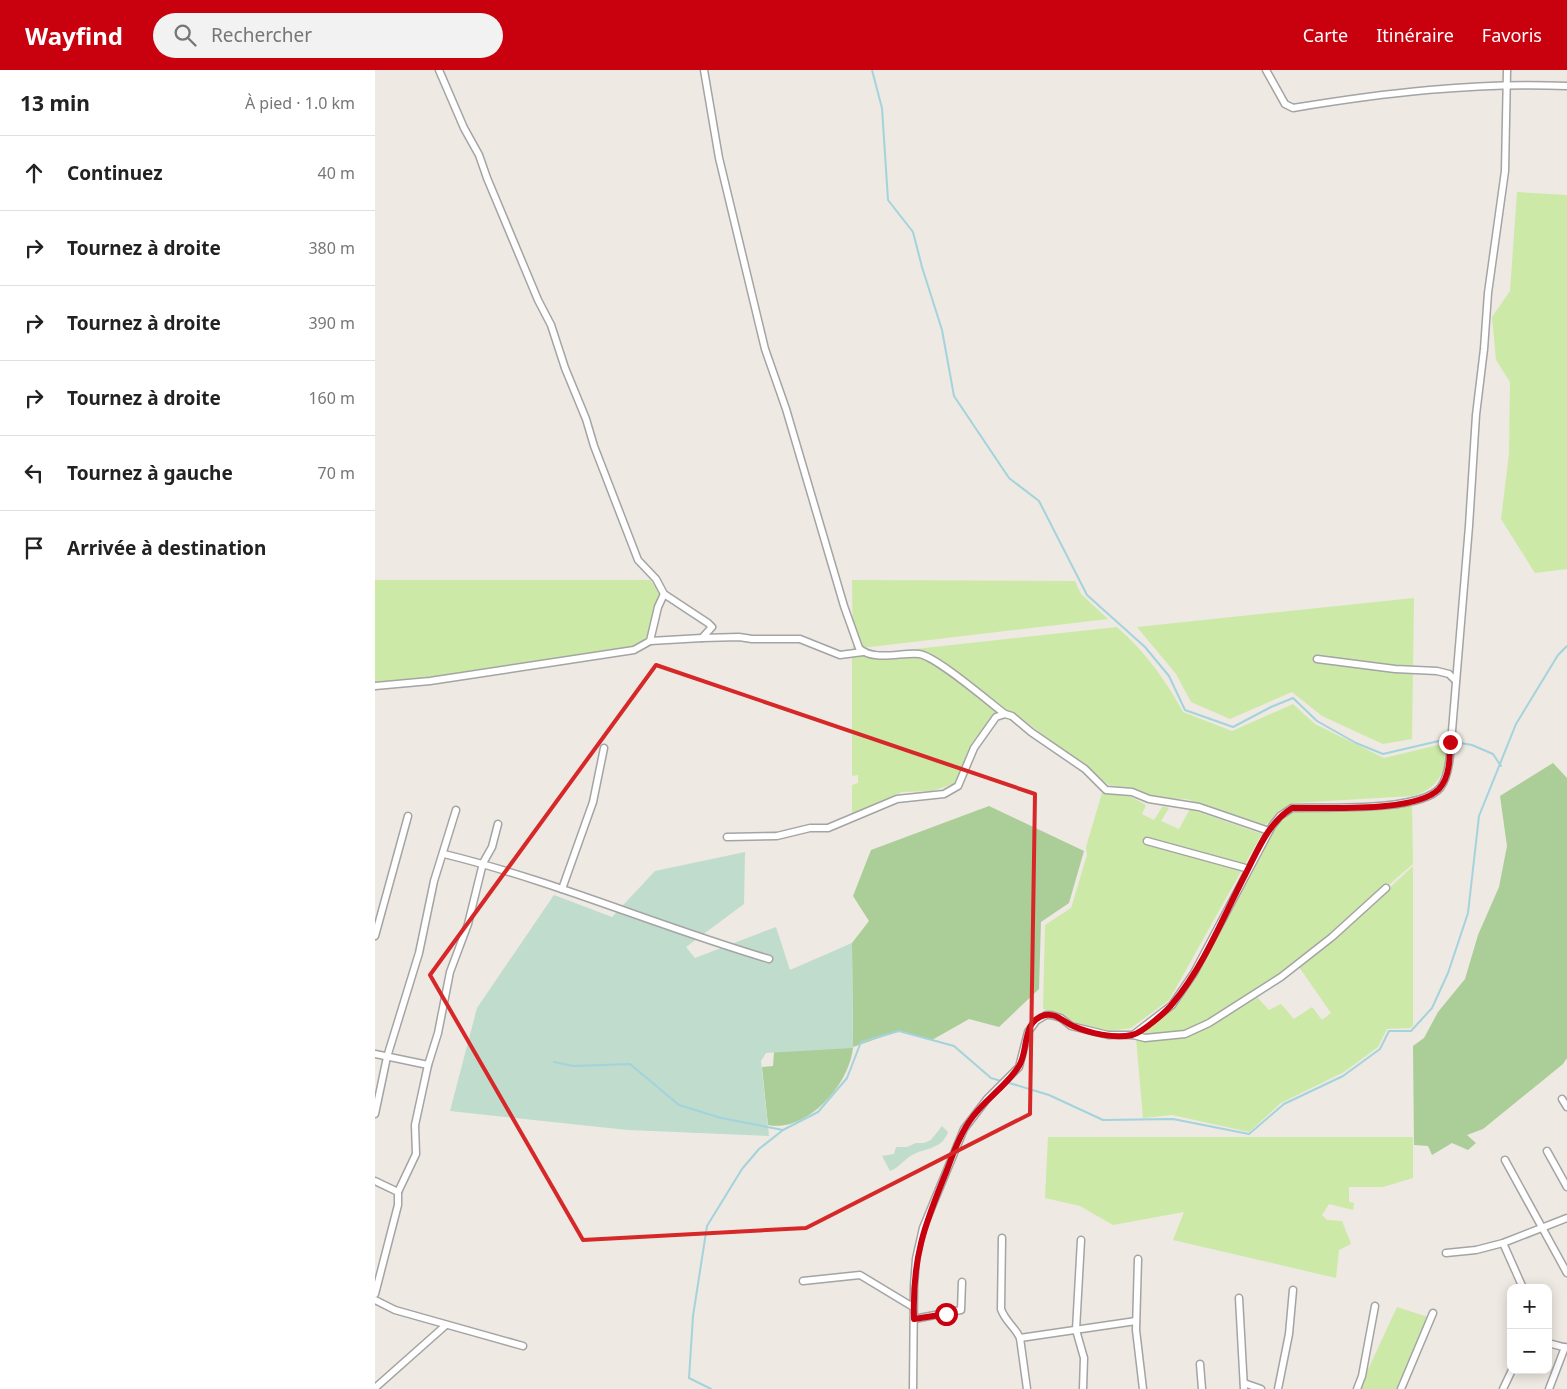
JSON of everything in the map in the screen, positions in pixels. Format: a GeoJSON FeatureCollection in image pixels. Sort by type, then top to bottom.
{"type":"FeatureCollection","features":[{"type":"Feature","properties":{"kind":"street"},"geometry":{"type":"LineString","coordinates":[[439,70],[464,128],[479,155],[538,300],[551,325],[565,368],[638,560],[656,579],[664,594],[709,623],[712,627],[702,638]]}},
{"type":"Feature","properties":{"kind":"street"},"geometry":{"type":"LineString","coordinates":[[703,70],[719,158],[765,349],[786,409],[844,606],[859,648],[863,652]]}},
{"type":"Feature","properties":{"kind":"street"},"geometry":{"type":"LineString","coordinates":[[1266,70],[1285,104],[1293,108],[1412,92],[1507,86],[1567,86]]}},
{"type":"Feature","properties":{"kind":"street"},"geometry":{"type":"LineString","coordinates":[[1133,1035],[1152,1022],[1178,997],[1194,973],[1269,831],[1280,816],[1292,808],[1388,806],[1418,800],[1439,790],[1449,768],[1486,312],[1505,171],[1507,70]]}},
{"type":"Feature","properties":{"kind":"street"},"geometry":{"type":"LineString","coordinates":[[650,641],[658,607],[664,594]]}},
{"type":"Feature","properties":{"kind":"street"},"geometry":{"type":"LineString","coordinates":[[375,686],[430,681],[601,654],[619,654],[635,650],[650,641],[702,638],[739,636],[752,640],[800,640],[840,655],[863,652],[925,656],[1085,769],[1106,790],[1128,791],[1149,799],[1199,807],[1269,831]]}},
{"type":"Feature","properties":{"kind":"street"},"geometry":{"type":"LineString","coordinates":[[1317,660],[1395,669],[1437,671],[1449,674],[1455,680]]}},
{"type":"Feature","properties":{"kind":"street"},"geometry":{"type":"LineString","coordinates":[[727,837],[777,836],[809,828],[828,828],[897,799],[944,794],[958,786],[973,748],[996,717],[1005,714]]}},
{"type":"Feature","properties":{"kind":"street"},"geometry":{"type":"LineString","coordinates":[[562,889],[593,802],[604,748]]}},
{"type":"Feature","properties":{"kind":"street"},"geometry":{"type":"LineString","coordinates":[[375,1114],[387,1057],[419,953],[434,881],[444,854],[456,810]]}},
{"type":"Feature","properties":{"kind":"street"},"geometry":{"type":"LineString","coordinates":[[375,936],[408,816]]}},
{"type":"Feature","properties":{"kind":"street"},"geometry":{"type":"LineString","coordinates":[[375,1294],[398,1206],[398,1192],[416,1154],[415,1125],[451,972],[468,924],[483,863],[492,848],[498,824]]}},
{"type":"Feature","properties":{"kind":"street"},"geometry":{"type":"LineString","coordinates":[[1147,840],[1249,869]]}},
{"type":"Feature","properties":{"kind":"street"},"geometry":{"type":"LineString","coordinates":[[444,854],[483,863],[710,942],[769,960]]}},
{"type":"Feature","properties":{"kind":"street"},"geometry":{"type":"LineString","coordinates":[[913,1389],[913,1307],[916,1258],[926,1219],[968,1122],[1021,1063],[1028,1032],[1036,1021],[1046,1015],[1057,1016],[1071,1026],[1096,1033],[1133,1035],[1145,1038],[1185,1034],[1209,1024],[1281,977],[1333,937],[1386,888]]}},
{"type":"Feature","properties":{"kind":"street"},"geometry":{"type":"LineString","coordinates":[[375,1054],[428,1065]]}},
{"type":"Feature","properties":{"kind":"street"},"geometry":{"type":"LineString","coordinates":[[1562,1099],[1567,1107]]}},
{"type":"Feature","properties":{"kind":"street"},"geometry":{"type":"LineString","coordinates":[[1547,1151],[1567,1187]]}},
{"type":"Feature","properties":{"kind":"street"},"geometry":{"type":"LineString","coordinates":[[1505,1160],[1567,1273]]}},
{"type":"Feature","properties":{"kind":"street"},"geometry":{"type":"LineString","coordinates":[[375,1181],[398,1192]]}},
{"type":"Feature","properties":{"kind":"street"},"geometry":{"type":"LineString","coordinates":[[1446,1253],[1476,1250],[1503,1243],[1567,1218]]}},
{"type":"Feature","properties":{"kind":"street"},"geometry":{"type":"LineString","coordinates":[[1002,1238],[1001,1309],[1004,1318],[1016,1331],[1019,1338],[1027,1389]]}},
{"type":"Feature","properties":{"kind":"street"},"geometry":{"type":"LineString","coordinates":[[1081,1240],[1076,1330],[1084,1358],[1083,1389]]}},
{"type":"Feature","properties":{"kind":"street"},"geometry":{"type":"LineString","coordinates":[[1503,1243],[1521,1284]]}},
{"type":"Feature","properties":{"kind":"street"},"geometry":{"type":"LineString","coordinates":[[1138,1259],[1136,1321],[1143,1389]]}},
{"type":"Feature","properties":{"kind":"street"},"geometry":{"type":"LineString","coordinates":[[803,1281],[860,1275],[913,1307]]}},
{"type":"Feature","properties":{"kind":"street"},"geometry":{"type":"LineString","coordinates":[[914,1319],[961,1310],[962,1282]]}},
{"type":"Feature","properties":{"kind":"street"},"geometry":{"type":"LineString","coordinates":[[1278,1389],[1289,1334],[1293,1290]]}},
{"type":"Feature","properties":{"kind":"street"},"geometry":{"type":"LineString","coordinates":[[1239,1298],[1244,1386],[1261,1389]]}},
{"type":"Feature","properties":{"kind":"street"},"geometry":{"type":"LineString","coordinates":[[375,1300],[395,1310],[523,1346]]}},
{"type":"Feature","properties":{"kind":"street"},"geometry":{"type":"LineString","coordinates":[[1357,1389],[1362,1376],[1375,1306]]}},
{"type":"Feature","properties":{"kind":"street"},"geometry":{"type":"LineString","coordinates":[[1401,1389],[1433,1313]]}},
{"type":"Feature","properties":{"kind":"street"},"geometry":{"type":"LineString","coordinates":[[1019,1338],[1136,1321]]}},
{"type":"Feature","properties":{"kind":"street"},"geometry":{"type":"LineString","coordinates":[[375,1388],[446,1325]]}},
{"type":"Feature","properties":{"kind":"street"},"geometry":{"type":"LineString","coordinates":[[1549,1389],[1566,1347],[1552,1344]]}},
{"type":"Feature","properties":{"kind":"street"},"geometry":{"type":"LineString","coordinates":[[1200,1364],[1203,1389]]}},
{"type":"Feature","properties":{"kind":"street"},"geometry":{"type":"LineString","coordinates":[[1503,1389],[1510,1374]]}},
{"type":"Feature","properties":{"kind":"highlighted area"},"geometry":{"type":"Polygon","coordinates":[[[656,665],[1035,794],[1030,1114],[806,1228],[583,1240],[430,975],[656,665]]]}},
{"type":"Feature","properties":{"kind":"green space"},"geometry":{"type":"Polygon","coordinates":[[[1517,192],[1567,195],[1567,569],[1535,573],[1501,519],[1509,454],[1510,382],[1496,360],[1492,317],[1510,291],[1517,192]]]}},
{"type":"Feature","properties":{"kind":"green space"},"geometry":{"type":"Polygon","coordinates":[[[375,580],[650,580],[661,594],[654,606],[648,637],[630,649],[430,679],[375,684],[375,580]]]}},
{"type":"Feature","properties":{"kind":"green space"},"geometry":{"type":"Polygon","coordinates":[[[852,580],[1075,581],[1081,594],[1108,619],[853,649],[852,580]]]}},
{"type":"Feature","properties":{"kind":"green space"},"geometry":{"type":"Polygon","coordinates":[[[1414,598],[1412,739],[1383,744],[1322,716],[1292,692],[1230,719],[1191,702],[1176,674],[1137,627],[1414,598]]]}},
{"type":"Feature","properties":{"kind":"green space"},"geometry":{"type":"Polygon","coordinates":[[[1117,627],[1154,667],[1183,712],[1232,731],[1293,704],[1315,724],[1384,758],[1442,744],[1447,746],[1445,764],[1439,779],[1428,789],[1412,796],[1293,803],[1265,825],[1186,799],[1151,798],[1138,789],[1109,785],[1016,714],[1000,708],[971,744],[954,784],[932,791],[902,792],[852,816],[852,785],[858,783],[858,775],[852,776],[852,656],[1117,627]]]}},
{"type":"Feature","properties":{"kind":"green space"},"geometry":{"type":"Polygon","coordinates":[[[1553,763],[1567,778],[1567,1058],[1563,1064],[1483,1129],[1467,1135],[1476,1143],[1468,1150],[1452,1143],[1432,1155],[1428,1146],[1414,1145],[1413,1046],[1424,1038],[1438,1012],[1465,979],[1478,935],[1499,887],[1507,846],[1500,796],[1553,763]]]}},
{"type":"Feature","properties":{"kind":"green space"},"geometry":{"type":"Polygon","coordinates":[[[1102,793],[1129,796],[1146,805],[1142,814],[1154,820],[1163,806],[1169,808],[1161,821],[1179,829],[1190,809],[1262,834],[1169,1000],[1131,1028],[1111,1031],[1073,1022],[1064,1014],[1043,1009],[1045,925],[1071,908],[1087,855],[1086,847],[1102,793]]]}},
{"type":"Feature","properties":{"kind":"green space"},"geometry":{"type":"Polygon","coordinates":[[[1412,804],[1413,864],[1310,950],[1267,982],[1208,1020],[1179,1032],[1139,1034],[1169,1010],[1275,826],[1293,811],[1391,808],[1412,804]]]}},
{"type":"Feature","properties":{"kind":"green space"},"geometry":{"type":"Polygon","coordinates":[[[989,806],[1084,851],[1069,903],[1041,922],[1039,989],[999,1027],[969,1019],[932,1040],[899,1031],[853,1047],[852,943],[869,921],[853,896],[871,850],[989,806]]]}},
{"type":"Feature","properties":{"kind":"green space"},"geometry":{"type":"Polygon","coordinates":[[[745,852],[744,904],[686,947],[695,958],[776,927],[790,970],[852,943],[853,1048],[766,1053],[761,1061],[769,1136],[628,1130],[450,1111],[477,1008],[554,895],[612,917],[655,871],[745,852]]]}},
{"type":"Feature","properties":{"kind":"green space"},"geometry":{"type":"Polygon","coordinates":[[[1413,866],[1413,1026],[1410,1028],[1387,1029],[1378,1047],[1344,1072],[1281,1103],[1249,1132],[1172,1115],[1143,1118],[1136,1038],[1169,1039],[1184,1035],[1213,1022],[1256,996],[1269,1010],[1281,1004],[1294,1019],[1312,1007],[1322,1020],[1331,1013],[1299,967],[1335,939],[1413,866]]]}},
{"type":"Feature","properties":{"kind":"green space"},"geometry":{"type":"Polygon","coordinates":[[[853,1047],[844,1076],[824,1103],[811,1114],[797,1121],[783,1125],[768,1125],[762,1067],[773,1066],[774,1052],[853,1047]]]}},
{"type":"Feature","properties":{"kind":"green space"},"geometry":{"type":"Polygon","coordinates":[[[942,1126],[948,1132],[941,1143],[909,1157],[898,1167],[890,1171],[882,1156],[894,1154],[896,1147],[907,1147],[931,1140],[942,1126]]]}},
{"type":"Feature","properties":{"kind":"green space"},"geometry":{"type":"Polygon","coordinates":[[[1048,1137],[1413,1137],[1413,1178],[1383,1187],[1349,1187],[1349,1202],[1354,1203],[1353,1210],[1329,1204],[1322,1215],[1327,1220],[1342,1221],[1351,1244],[1339,1250],[1336,1278],[1173,1240],[1184,1212],[1113,1225],[1080,1206],[1045,1198],[1048,1137]]]}},
{"type":"Feature","properties":{"kind":"green space"},"geometry":{"type":"Polygon","coordinates":[[[1397,1307],[1431,1318],[1398,1389],[1359,1389],[1397,1307]]]}},
{"type":"Feature","properties":{"kind":"waterway"},"geometry":{"type":"LineString","coordinates":[[872,70],[882,108],[888,200],[913,232],[942,330],[954,396],[1009,478],[1039,501],[1087,595],[1145,647],[1169,676],[1185,710],[1233,727],[1293,698],[1317,721],[1356,743],[1383,754],[1443,740],[1472,745],[1493,754],[1501,766]]}},
{"type":"Feature","properties":{"kind":"waterway"},"geometry":{"type":"LineString","coordinates":[[1006,1082],[1049,1095],[1103,1120],[1173,1119],[1249,1134],[1284,1104],[1343,1076],[1380,1049],[1389,1031],[1411,1031],[1432,1008],[1448,973],[1468,913],[1479,816],[1516,724],[1558,655],[1567,646]]}},
{"type":"Feature","properties":{"kind":"waterway"},"geometry":{"type":"LineString","coordinates":[[783,1130],[818,1112],[847,1078],[861,1042],[899,1031],[954,1046],[991,1078],[1001,1081]]}},
{"type":"Feature","properties":{"kind":"waterway"},"geometry":{"type":"LineString","coordinates":[[554,1062],[573,1066],[630,1064],[679,1105],[721,1118],[783,1130],[759,1149],[742,1169],[707,1226],[693,1316],[689,1378],[711,1389]]}},
{"type":"Feature","properties":{"kind":"route"},"geometry":{"type":"LineString","coordinates":[[946,1314],[914,1319],[916,1258],[923,1228],[968,1122],[987,1099],[1019,1067],[1031,1026],[1041,1017],[1051,1015],[1061,1018],[1071,1026],[1096,1033],[1133,1035],[1172,1005],[1194,973],[1262,843],[1280,816],[1292,808],[1388,806],[1427,797],[1439,790],[1443,783],[1449,768],[1450,742]]}}]}
